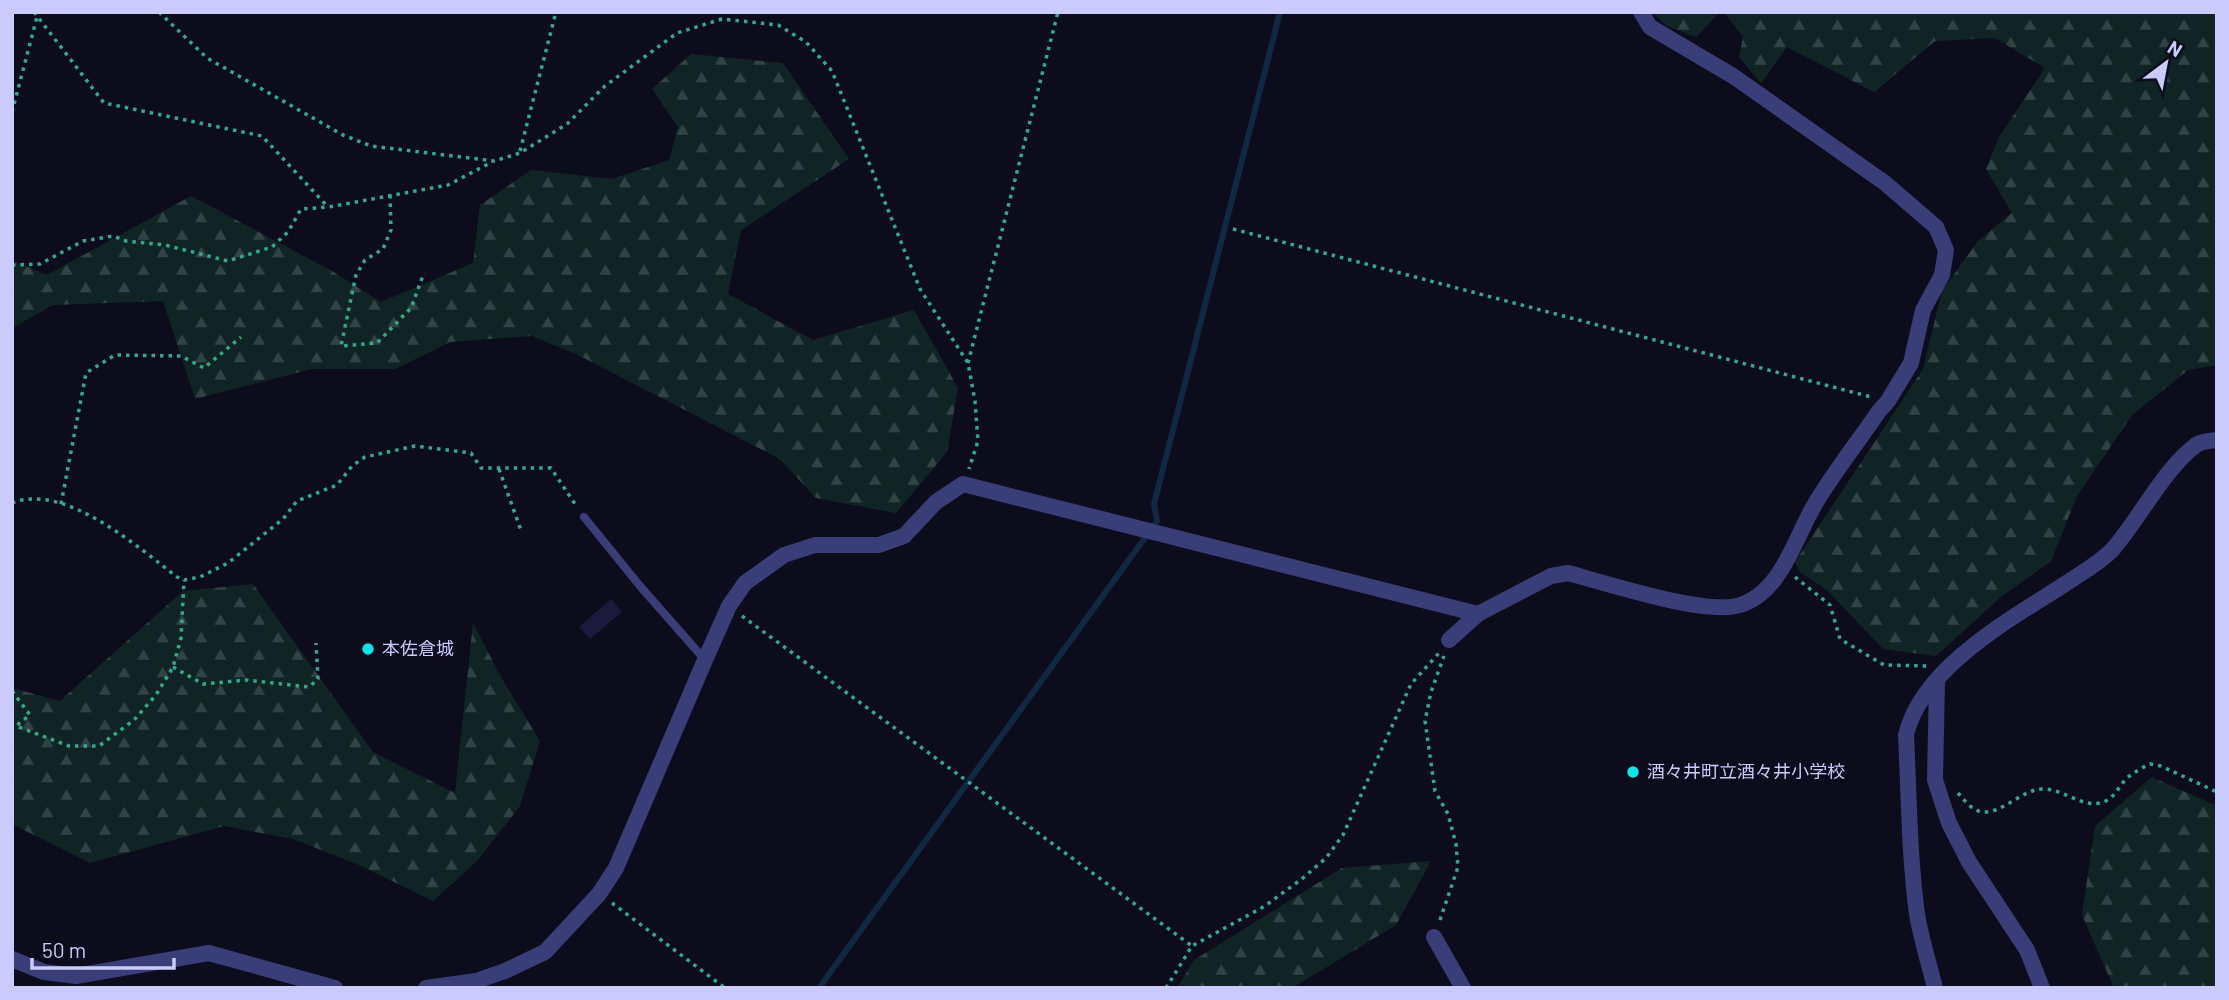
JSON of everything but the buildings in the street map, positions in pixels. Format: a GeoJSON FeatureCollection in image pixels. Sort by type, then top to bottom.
{"type":"FeatureCollection","features":[{"type":"Feature","properties":{"kind":"street"},"geometry":{"type":"LineString","coordinates":[[1449,640],[1478,614],[1551,576],[1568,573],[1686,603],[1724,607],[1741,605],[1757,596],[1768,587],[1782,568],[1815,504],[1888,401],[1911,363],[1923,310],[1942,275],[1946,250],[1936,228],[1885,183],[1744,84],[1650,27],[1641,12]]}},
{"type":"Feature","properties":{"kind":"street"},"geometry":{"type":"LineString","coordinates":[[1935,988],[1917,915],[1906,735],[1910,717],[1950,666],[1975,643],[2111,551],[2198,443],[2217,440]]}},
{"type":"Feature","properties":{"kind":"street"},"geometry":{"type":"LineString","coordinates":[[426,988],[476,981],[545,952],[599,894],[616,868],[729,606],[745,583],[784,555],[814,545],[879,545],[904,536],[936,502],[963,484],[1478,614]]}},
{"type":"Feature","properties":{"kind":"street"},"geometry":{"type":"LineString","coordinates":[[1937,681],[1935,780],[1949,823],[1969,862],[2027,950],[2042,988]]}},
{"type":"Feature","properties":{"kind":"street"},"geometry":{"type":"LineString","coordinates":[[1434,937],[1463,988]]}},
{"type":"Feature","properties":{"kind":"street"},"geometry":{"type":"LineString","coordinates":[[12,959],[44,972],[76,976],[209,953],[335,988]]}},
{"type":"Feature","properties":{"kind":"lane"},"geometry":{"type":"LineString","coordinates":[[584,517],[705,660]]}},
{"type":"Feature","properties":{"kind":"path"},"geometry":{"type":"LineString","coordinates":[[159,12],[207,58],[343,135],[371,146],[494,161]]}},
{"type":"Feature","properties":{"kind":"path"},"geometry":{"type":"LineString","coordinates":[[520,153],[556,12]]}},
{"type":"Feature","properties":{"kind":"path"},"geometry":{"type":"LineString","coordinates":[[968,363],[1058,12]]}},
{"type":"Feature","properties":{"kind":"path"},"geometry":{"type":"LineString","coordinates":[[12,112],[35,14]]}},
{"type":"Feature","properties":{"kind":"path"},"geometry":{"type":"LineString","coordinates":[[35,14],[104,103],[262,136],[329,208]]}},
{"type":"Feature","properties":{"kind":"path"},"geometry":{"type":"LineString","coordinates":[[12,265],[40,264],[83,241],[113,236],[126,241],[165,246],[228,261],[272,247],[288,232],[301,209],[329,208],[448,186],[494,161],[520,153],[567,124],[605,86],[677,33],[722,19],[778,25],[806,42],[832,71],[920,289],[968,363],[975,401],[978,441],[963,484]]}},
{"type":"Feature","properties":{"kind":"path"},"geometry":{"type":"LineString","coordinates":[[390,195],[391,230],[383,249],[365,260],[356,275],[341,346],[377,343],[411,308],[424,273]]}},
{"type":"Feature","properties":{"kind":"path"},"geometry":{"type":"LineString","coordinates":[[1233,229],[1888,401]]}},
{"type":"Feature","properties":{"kind":"path"},"geometry":{"type":"LineString","coordinates":[[61,504],[86,373],[115,355],[181,356],[204,368],[241,337]]}},
{"type":"Feature","properties":{"kind":"path"},"geometry":{"type":"LineString","coordinates":[[12,503],[25,498],[61,504],[99,519],[184,580],[200,577],[228,562],[283,519],[297,501],[337,485],[352,466],[365,457],[415,446],[471,453],[481,468],[551,468],[584,517]]}},
{"type":"Feature","properties":{"kind":"path"},"geometry":{"type":"LineString","coordinates":[[499,469],[522,533]]}},
{"type":"Feature","properties":{"kind":"path"},"geometry":{"type":"LineString","coordinates":[[1782,568],[1830,605],[1840,639],[1884,665],[1950,666]]}},
{"type":"Feature","properties":{"kind":"path"},"geometry":{"type":"LineString","coordinates":[[12,691],[30,715],[16,726],[69,746],[99,746],[134,720],[156,695],[173,667],[181,638],[184,580]]}},
{"type":"Feature","properties":{"kind":"path"},"geometry":{"type":"LineString","coordinates":[[729,606],[1192,946]]}},
{"type":"Feature","properties":{"kind":"path"},"geometry":{"type":"LineString","coordinates":[[1166,988],[1192,946],[1265,905],[1326,858],[1343,835],[1411,684],[1449,640]]}},
{"type":"Feature","properties":{"kind":"path"},"geometry":{"type":"LineString","coordinates":[[1434,937],[1458,867],[1456,844],[1448,814],[1436,791],[1425,721],[1431,692],[1449,640]]}},
{"type":"Feature","properties":{"kind":"path"},"geometry":{"type":"LineString","coordinates":[[173,667],[203,684],[246,680],[309,687],[318,678],[316,643]]}},
{"type":"Feature","properties":{"kind":"path"},"geometry":{"type":"LineString","coordinates":[[1955,789],[1972,808],[1981,812],[2041,789],[2054,790],[2090,804],[2102,803],[2111,798],[2127,779],[2150,764],[2161,766],[2217,792]]}},
{"type":"Feature","properties":{"kind":"path"},"geometry":{"type":"LineString","coordinates":[[599,894],[724,988]]}},
{"type":"Feature","properties":{"kind":"green space"},"geometry":{"type":"Polygon","coordinates":[[[1652,12],[1720,12],[1696,37],[1667,26],[1652,12]]]}},
{"type":"Feature","properties":{"kind":"green space"},"geometry":{"type":"Polygon","coordinates":[[[1724,12],[2217,12],[2217,365],[2188,370],[2132,415],[2077,496],[2051,561],[2002,596],[1936,656],[1883,649],[1828,591],[1800,572],[1795,562],[1923,369],[1942,291],[1978,241],[2012,213],[1986,169],[1999,137],[2045,68],[1995,38],[1935,41],[1874,92],[1787,47],[1761,83],[1739,57],[1743,37],[1724,12]]]}},
{"type":"Feature","properties":{"kind":"green space"},"geometry":{"type":"Polygon","coordinates":[[[691,54],[783,63],[849,159],[741,230],[728,294],[813,340],[914,310],[958,388],[947,452],[896,513],[816,498],[780,459],[578,355],[532,336],[450,342],[395,369],[312,369],[195,399],[163,301],[53,305],[12,328],[12,260],[47,275],[191,196],[332,271],[381,302],[473,263],[480,205],[531,170],[612,179],[669,160],[678,127],[652,89],[691,54]]]}},
{"type":"Feature","properties":{"kind":"green space"},"geometry":{"type":"Polygon","coordinates":[[[253,584],[373,752],[455,793],[473,623],[502,679],[540,741],[520,806],[477,861],[433,901],[359,865],[293,839],[224,826],[90,863],[12,824],[12,688],[60,701],[183,591],[253,584]]]}},
{"type":"Feature","properties":{"kind":"green space"},"geometry":{"type":"Polygon","coordinates":[[[2152,777],[2217,806],[2217,988],[2114,988],[2082,915],[2095,826],[2152,777]]]}},
{"type":"Feature","properties":{"kind":"green space"},"geometry":{"type":"Polygon","coordinates":[[[1431,861],[1396,925],[1292,988],[1177,988],[1194,960],[1342,868],[1431,861]]]}},
{"type":"Feature","properties":{"kind":"waterway"},"geometry":{"type":"LineString","coordinates":[[819,988],[1157,521],[1154,504],[1280,12]]}},
{"type":"Feature","properties":{"kind":"place","name":"本佐倉城"},"geometry":{"type":"Point","coordinates":[368,649]}},
{"type":"Feature","properties":{"kind":"place","name":"酒々井町立酒々井小学校"},"geometry":{"type":"Point","coordinates":[1633,772]}}]}
